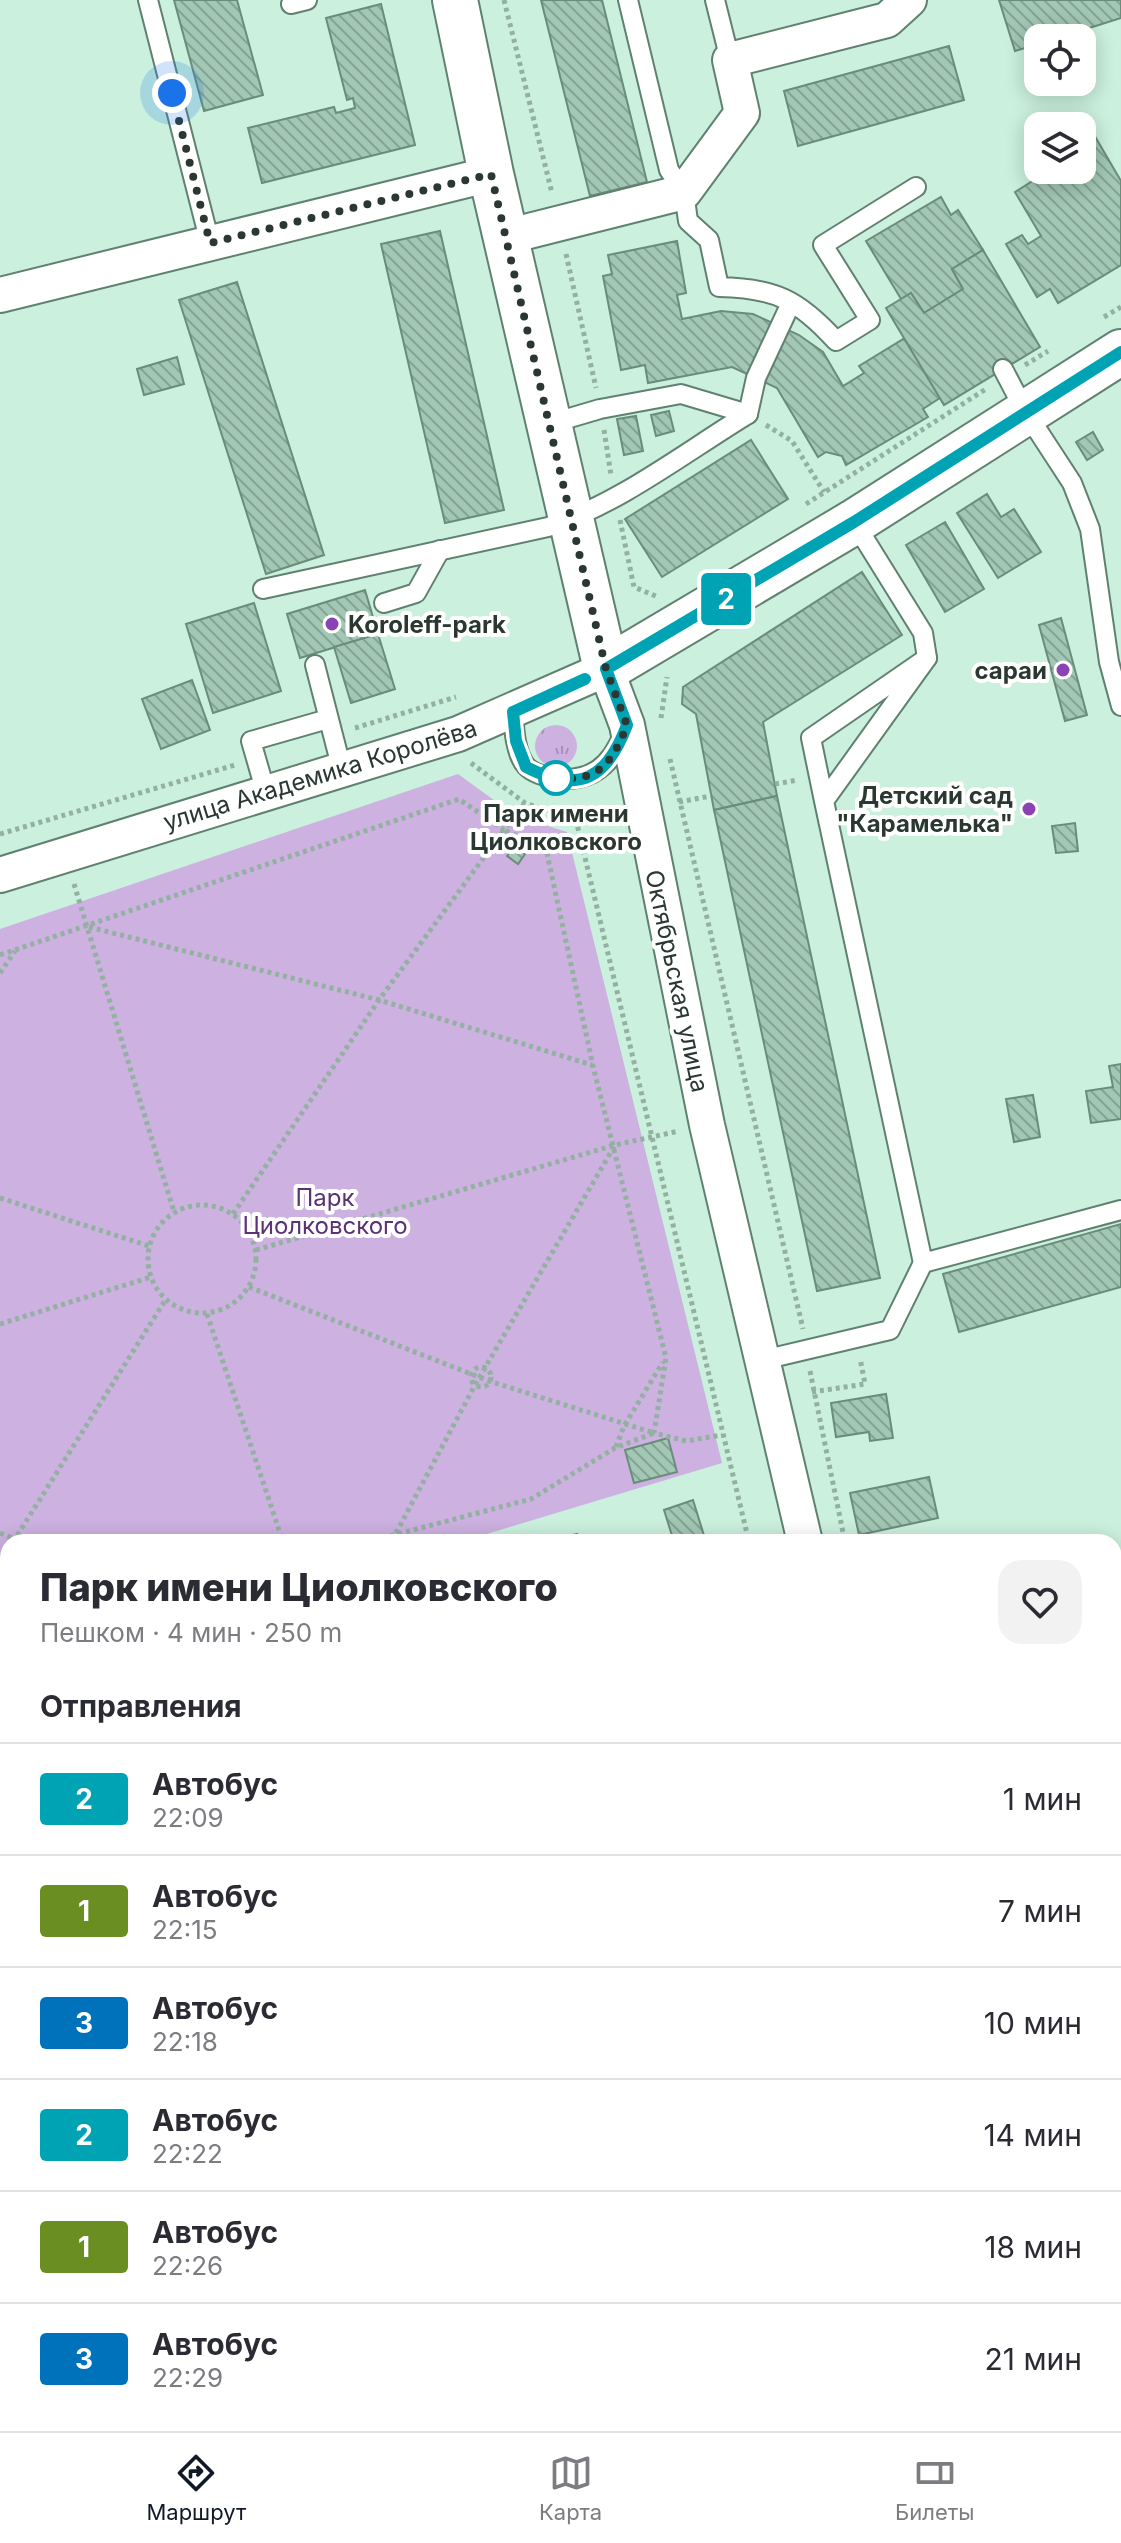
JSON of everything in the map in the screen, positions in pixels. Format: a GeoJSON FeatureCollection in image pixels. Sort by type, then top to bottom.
{"type":"FeatureCollection","features":[{"type":"Feature","properties":{"kind":"street","name":"Октябрьская улица"},"geometry":{"type":"LineString","coordinates":[[455,0],[491,174],[509,236],[570,520],[606,669],[627,725],[707,1125],[803,1534]]}},
{"type":"Feature","properties":{"kind":"street"},"geometry":{"type":"LineString","coordinates":[[509,236],[684,192],[742,113],[730,60],[887,20],[909,0]]}},
{"type":"Feature","properties":{"kind":"street"},"geometry":{"type":"LineString","coordinates":[[1,292],[491,174]]}},
{"type":"Feature","properties":{"kind":"street","name":"улица Академика Королёва"},"geometry":{"type":"LineString","coordinates":[[0,875],[458,734],[606,669],[854,522],[1121,352]]}},
{"type":"Feature","properties":{"kind":"lane"},"geometry":{"type":"LineString","coordinates":[[148,0],[210,243]]}},
{"type":"Feature","properties":{"kind":"lane"},"geometry":{"type":"LineString","coordinates":[[628,0],[669,170],[684,192],[688,221],[709,240],[719,287],[760,288],[810,312],[836,341],[870,320],[823,245],[916,187]]}},
{"type":"Feature","properties":{"kind":"lane"},"geometry":{"type":"LineString","coordinates":[[715,0],[730,60]]}},
{"type":"Feature","properties":{"kind":"lane"},"geometry":{"type":"LineString","coordinates":[[263,589],[570,520],[615,496],[748,414],[756,378],[791,303]]}},
{"type":"Feature","properties":{"kind":"lane"},"geometry":{"type":"LineString","coordinates":[[1003,369],[1025,411],[1072,483],[1090,529],[1109,662],[1121,706]]}},
{"type":"Feature","properties":{"kind":"lane"},"geometry":{"type":"LineString","coordinates":[[549,425],[600,409],[681,394],[748,414]]}},
{"type":"Feature","properties":{"kind":"lane"},"geometry":{"type":"LineString","coordinates":[[824,801],[927,658],[923,633],[854,522]]}},
{"type":"Feature","properties":{"kind":"lane"},"geometry":{"type":"LineString","coordinates":[[384,603],[416,593],[440,550]]}},
{"type":"Feature","properties":{"kind":"lane"},"geometry":{"type":"LineString","coordinates":[[763,1360],[890,1330],[923,1263],[811,738],[927,658]]}},
{"type":"Feature","properties":{"kind":"lane"},"geometry":{"type":"LineString","coordinates":[[315,665],[342,770]]}},
{"type":"Feature","properties":{"kind":"lane"},"geometry":{"type":"LineString","coordinates":[[513,712],[516,741],[526,767],[546,777],[572,781],[596,773],[616,755],[627,725]]}},
{"type":"Feature","properties":{"kind":"lane"},"geometry":{"type":"LineString","coordinates":[[266,793],[251,741],[331,727]]}},
{"type":"Feature","properties":{"kind":"lane"},"geometry":{"type":"LineString","coordinates":[[923,1263],[1121,1210]]}},
{"type":"Feature","properties":{"kind":"path"},"geometry":{"type":"LineString","coordinates":[[504,0],[600,409],[634,587],[665,600]]}},
{"type":"Feature","properties":{"kind":"path"},"geometry":{"type":"LineString","coordinates":[[748,414],[792,441],[824,492]]}},
{"type":"Feature","properties":{"kind":"path"},"geometry":{"type":"LineString","coordinates":[[663,727],[659,712],[668,672]]}},
{"type":"Feature","properties":{"kind":"path"},"geometry":{"type":"LineString","coordinates":[[331,727],[449,699]]}},
{"type":"Feature","properties":{"kind":"path"},"geometry":{"type":"LineString","coordinates":[[669,757],[807,1349],[812,1392],[843,1534]]}},
{"type":"Feature","properties":{"kind":"path"},"geometry":{"type":"LineString","coordinates":[[0,834],[256,758]]}},
{"type":"Feature","properties":{"kind":"path"},"geometry":{"type":"LineString","coordinates":[[464,758],[525,803],[576,820],[649,1137],[747,1534]]}},
{"type":"Feature","properties":{"kind":"path"},"geometry":{"type":"LineString","coordinates":[[679,802],[711,796]]}},
{"type":"Feature","properties":{"kind":"path"},"geometry":{"type":"LineString","coordinates":[[0,955],[459,799],[504,830],[546,849],[593,1066],[666,1358],[654,1433]]}},
{"type":"Feature","properties":{"kind":"path"},"geometry":{"type":"LineString","coordinates":[[233,1214],[379,1000],[525,803]]}},
{"type":"Feature","properties":{"kind":"path"},"geometry":{"type":"LineString","coordinates":[[59,889],[89,880]]}},
{"type":"Feature","properties":{"kind":"path"},"geometry":{"type":"LineString","coordinates":[[80,903],[174,1212]]}},
{"type":"Feature","properties":{"kind":"path"},"geometry":{"type":"LineString","coordinates":[[88,926],[379,1000],[593,1066]]}},
{"type":"Feature","properties":{"kind":"path"},"geometry":{"type":"LineString","coordinates":[[0,973],[15,951]]}},
{"type":"Feature","properties":{"kind":"path"},"geometry":{"type":"LineString","coordinates":[[256,1250],[649,1137]]}},
{"type":"Feature","properties":{"kind":"path"},"geometry":{"type":"LineString","coordinates":[[395,1534],[475,1385],[615,1145]]}},
{"type":"Feature","properties":{"kind":"path"},"geometry":{"type":"LineString","coordinates":[[0,1198],[149,1246]]}},
{"type":"Feature","properties":{"kind":"path"},"geometry":{"type":"LineString","coordinates":[[193,1205],[214,1206],[233,1214],[248,1230],[256,1250],[256,1269],[249,1287],[231,1305],[207,1314],[185,1311],[166,1299],[151,1277],[149,1246],[158,1227],[174,1212],[193,1205]]}},
{"type":"Feature","properties":{"kind":"path"},"geometry":{"type":"LineString","coordinates":[[0,1324],[151,1277]]}},
{"type":"Feature","properties":{"kind":"path"},"geometry":{"type":"LineString","coordinates":[[249,1287],[489,1381],[624,1426],[686,1441],[722,1435]]}},
{"type":"Feature","properties":{"kind":"path"},"geometry":{"type":"LineString","coordinates":[[18,1534],[166,1299]]}},
{"type":"Feature","properties":{"kind":"path"},"geometry":{"type":"LineString","coordinates":[[207,1314],[280,1534]]}},
{"type":"Feature","properties":{"kind":"path"},"geometry":{"type":"LineString","coordinates":[[812,1392],[865,1384],[856,1339]]}},
{"type":"Feature","properties":{"kind":"path"},"geometry":{"type":"LineString","coordinates":[[615,1448],[624,1426],[666,1358]]}},
{"type":"Feature","properties":{"kind":"path"},"geometry":{"type":"LineString","coordinates":[[471,1374],[474,1369],[485,1368]]}},
{"type":"Feature","properties":{"kind":"path"},"geometry":{"type":"LineString","coordinates":[[485,1368],[489,1381]]}},
{"type":"Feature","properties":{"kind":"path"},"geometry":{"type":"LineString","coordinates":[[471,1374],[475,1385]]}},
{"type":"Feature","properties":{"kind":"path"},"geometry":{"type":"LineString","coordinates":[[475,1385],[485,1385],[489,1381]]}},
{"type":"Feature","properties":{"kind":"path"},"geometry":{"type":"LineString","coordinates":[[395,1534],[531,1499],[615,1448],[654,1433]]}},
{"type":"Feature","properties":{"kind":"green space"},"geometry":{"type":"Polygon","coordinates":[[[556,725],[571,731],[577,746],[571,761],[556,767],[541,761],[535,746],[541,731],[556,725]]]}},
{"type":"Feature","properties":{"kind":"green space","name":"Парк Циолковского"},"geometry":{"type":"Polygon","coordinates":[[[458,774],[516,816],[567,832],[722,1463],[487,1534],[0,1534],[0,929],[458,774]]]}},
{"type":"Feature","properties":{"kind":"building"},"geometry":{"type":"Polygon","coordinates":[[[174,0],[237,0],[263,95],[204,111],[174,0]]]}},
{"type":"Feature","properties":{"kind":"building"},"geometry":{"type":"Polygon","coordinates":[[[541,0],[602,0],[647,182],[590,196],[541,0]]]}},
{"type":"Feature","properties":{"kind":"building"},"geometry":{"type":"Polygon","coordinates":[[[999,0],[1121,0],[1121,18],[1096,26],[1024,24],[1024,48],[1015,51],[999,0]]]}},
{"type":"Feature","properties":{"kind":"building"},"geometry":{"type":"Polygon","coordinates":[[[381,4],[415,145],[262,183],[248,128],[334,107],[336,113],[355,108],[353,98],[347,100],[326,18],[381,4]]]}},
{"type":"Feature","properties":{"kind":"building"},"geometry":{"type":"Polygon","coordinates":[[[949,46],[964,100],[798,146],[784,91],[949,46]]]}},
{"type":"Feature","properties":{"kind":"building"},"geometry":{"type":"Polygon","coordinates":[[[1096,138],[1121,181],[1121,265],[1058,303],[1050,289],[1037,297],[1006,244],[1022,235],[1028,244],[1041,236],[1015,192],[1028,184],[1096,184],[1096,138]]]}},
{"type":"Feature","properties":{"kind":"building"},"geometry":{"type":"Polygon","coordinates":[[[941,197],[951,215],[958,210],[983,250],[952,269],[963,289],[924,313],[911,293],[901,299],[866,241],[941,197]]]}},
{"type":"Feature","properties":{"kind":"building"},"geometry":{"type":"Polygon","coordinates":[[[440,231],[504,510],[445,523],[381,244],[440,231]]]}},
{"type":"Feature","properties":{"kind":"building"},"geometry":{"type":"Polygon","coordinates":[[[677,241],[686,293],[677,295],[682,319],[721,311],[753,314],[799,335],[823,352],[843,386],[864,373],[859,366],[905,338],[940,398],[923,409],[928,417],[846,465],[842,456],[826,452],[818,457],[777,388],[732,367],[648,383],[645,365],[621,370],[603,276],[612,274],[608,255],[677,241]]]}},
{"type":"Feature","properties":{"kind":"building"},"geometry":{"type":"Polygon","coordinates":[[[983,250],[1040,347],[944,405],[886,308],[911,293],[924,313],[963,289],[952,269],[983,250]]]}},
{"type":"Feature","properties":{"kind":"building"},"geometry":{"type":"Polygon","coordinates":[[[237,282],[324,555],[266,574],[179,300],[237,282]]]}},
{"type":"Feature","properties":{"kind":"building"},"geometry":{"type":"Polygon","coordinates":[[[177,357],[184,384],[144,395],[137,369],[177,357]]]}},
{"type":"Feature","properties":{"kind":"building"},"geometry":{"type":"Polygon","coordinates":[[[669,411],[674,431],[656,436],[651,415],[669,411]]]}},
{"type":"Feature","properties":{"kind":"building"},"geometry":{"type":"Polygon","coordinates":[[[636,416],[643,451],[624,455],[617,419],[636,416]]]}},
{"type":"Feature","properties":{"kind":"building"},"geometry":{"type":"Polygon","coordinates":[[[1093,432],[1103,450],[1087,460],[1076,442],[1093,432]]]}},
{"type":"Feature","properties":{"kind":"building"},"geometry":{"type":"Polygon","coordinates":[[[751,440],[788,499],[662,577],[625,519],[751,440]]]}},
{"type":"Feature","properties":{"kind":"building"},"geometry":{"type":"Polygon","coordinates":[[[987,494],[1001,517],[1014,509],[1041,552],[998,578],[957,513],[987,494]]]}},
{"type":"Feature","properties":{"kind":"building"},"geometry":{"type":"Polygon","coordinates":[[[945,522],[984,589],[945,612],[906,545],[945,522]]]}},
{"type":"Feature","properties":{"kind":"building"},"geometry":{"type":"Polygon","coordinates":[[[862,572],[902,635],[763,722],[777,796],[714,810],[696,714],[682,704],[683,687],[862,572]]]}},
{"type":"Feature","properties":{"kind":"building","name":"Koroleff-park"},"geometry":{"type":"Polygon","coordinates":[[[365,590],[378,634],[300,658],[287,614],[365,590]]]}},
{"type":"Feature","properties":{"kind":"building"},"geometry":{"type":"Polygon","coordinates":[[[254,603],[281,691],[213,713],[186,624],[254,603]]]}},
{"type":"Feature","properties":{"kind":"building","name":"сараи"},"geometry":{"type":"Polygon","coordinates":[[[1061,618],[1087,715],[1065,721],[1039,625],[1061,618]]]}},
{"type":"Feature","properties":{"kind":"building"},"geometry":{"type":"Polygon","coordinates":[[[378,634],[395,689],[351,703],[334,647],[378,634]]]}},
{"type":"Feature","properties":{"kind":"building"},"geometry":{"type":"Polygon","coordinates":[[[192,680],[210,730],[161,749],[142,699],[192,680]]]}},
{"type":"Feature","properties":{"kind":"building"},"geometry":{"type":"Polygon","coordinates":[[[777,796],[880,1278],[817,1291],[714,810],[777,796]]]}},
{"type":"Feature","properties":{"kind":"building"},"geometry":{"type":"Polygon","coordinates":[[[1075,823],[1078,851],[1056,853],[1052,826],[1075,823]]]}},
{"type":"Feature","properties":{"kind":"building"},"geometry":{"type":"Polygon","coordinates":[[[514,847],[525,854],[518,864],[507,856],[514,847]]]}},
{"type":"Feature","properties":{"kind":"building"},"geometry":{"type":"Polygon","coordinates":[[[1121,1064],[1121,1119],[1091,1123],[1086,1091],[1113,1087],[1109,1066],[1121,1064]]]}},
{"type":"Feature","properties":{"kind":"building"},"geometry":{"type":"Polygon","coordinates":[[[1033,1095],[1040,1137],[1014,1142],[1006,1099],[1033,1095]]]}},
{"type":"Feature","properties":{"kind":"building"},"geometry":{"type":"Polygon","coordinates":[[[1121,1224],[1121,1287],[959,1332],[943,1274],[1121,1224]]]}},
{"type":"Feature","properties":{"kind":"building"},"geometry":{"type":"Polygon","coordinates":[[[886,1394],[893,1438],[870,1441],[869,1432],[836,1437],[831,1403],[886,1394]]]}},
{"type":"Feature","properties":{"kind":"building"},"geometry":{"type":"Polygon","coordinates":[[[668,1438],[677,1472],[634,1483],[625,1450],[668,1438]]]}},
{"type":"Feature","properties":{"kind":"building"},"geometry":{"type":"Polygon","coordinates":[[[929,1477],[938,1518],[859,1534],[850,1493],[929,1477]]]}},
{"type":"Feature","properties":{"kind":"building"},"geometry":{"type":"Polygon","coordinates":[[[693,1500],[704,1534],[672,1534],[664,1510],[693,1500]]]}},
{"type":"Feature","properties":{"kind":"bus line","name":"2"},"geometry":{"type":"LineString","coordinates":[[585,679],[513,712],[516,741],[526,767],[546,777],[572,781],[596,773],[616,755],[627,725],[606,669],[854,522],[1121,352]]}},
{"type":"Feature","properties":{"kind":"place","name":"Koroleff-park"},"geometry":{"type":"Point","coordinates":[332,624]}},
{"type":"Feature","properties":{"kind":"place","name":"сараи"},"geometry":{"type":"Point","coordinates":[1063,670]}},
{"type":"Feature","properties":{"kind":"place","name":"Парк имени Циолковского"},"geometry":{"type":"Point","coordinates":[556,778]}},
{"type":"Feature","properties":{"kind":"place","name":"Детский сад \"Карамелька\""},"geometry":{"type":"Point","coordinates":[1029,809]}},
{"type":"Feature","properties":{"kind":"route"},"geometry":{"type":"LineString","coordinates":[[172,93],[210,243],[491,174],[509,236],[564,496],[606,669],[627,725],[616,755],[596,773],[572,781],[546,777],[556,778]]}}]}
